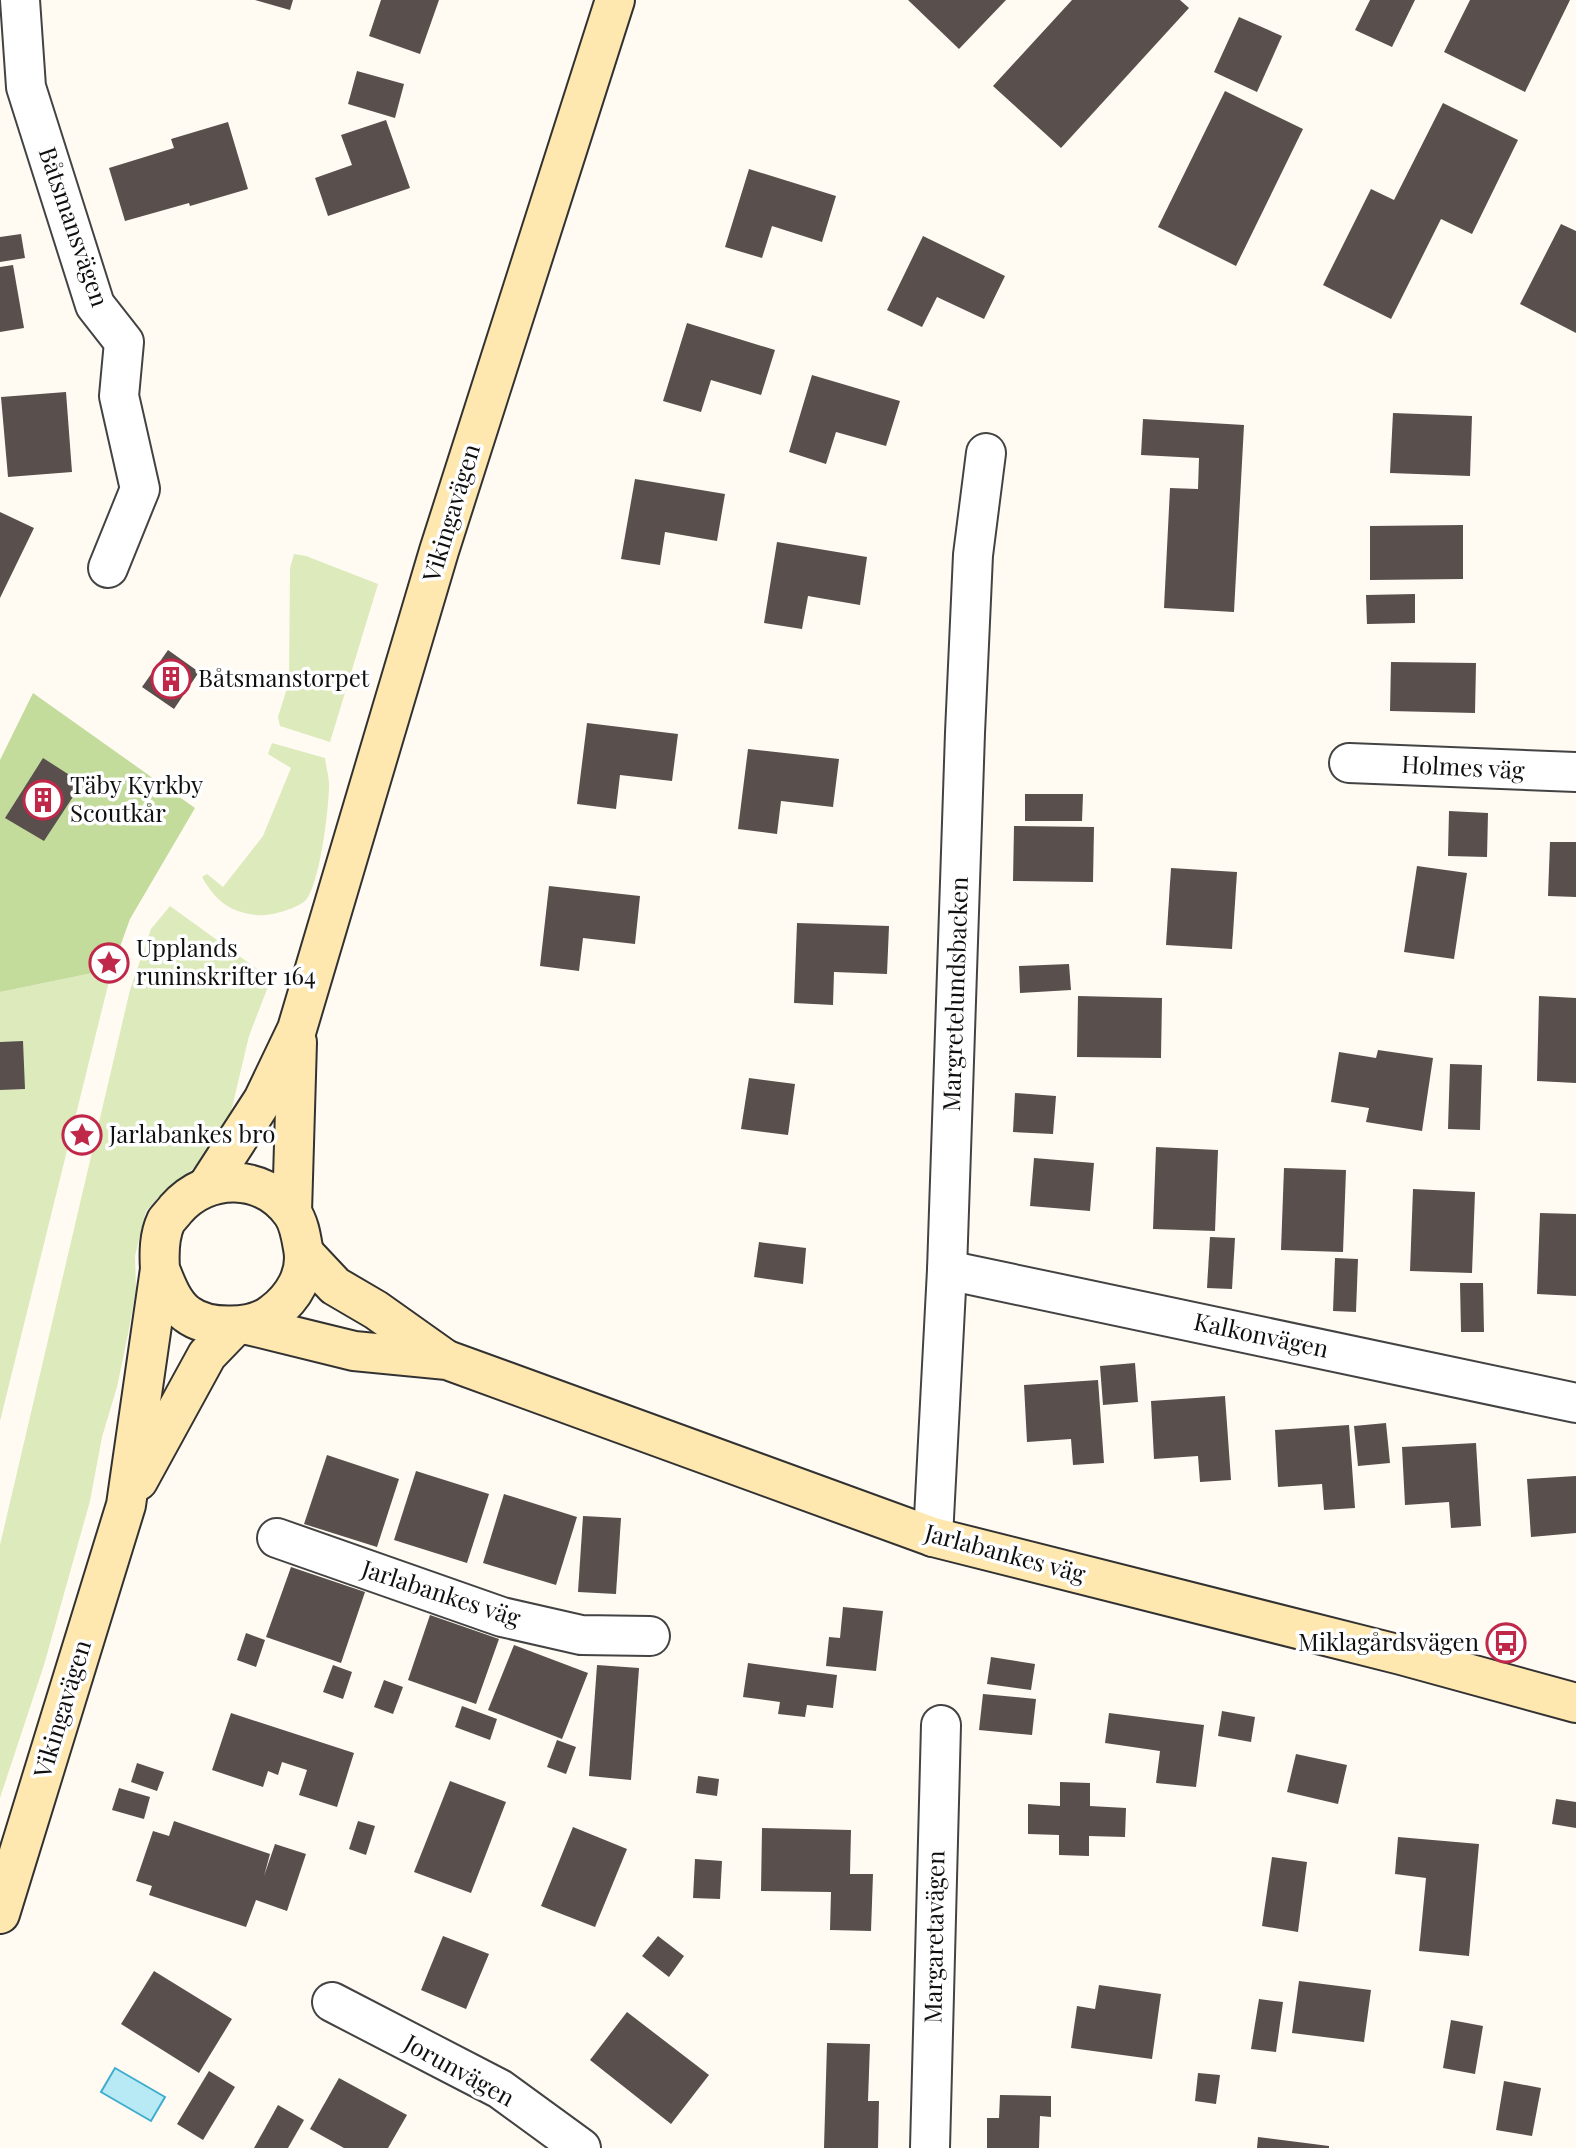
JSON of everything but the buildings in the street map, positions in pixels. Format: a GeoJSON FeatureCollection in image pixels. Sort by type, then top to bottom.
{"type":"FeatureCollection","features":[{"type":"Feature","properties":{"kind":"main road","name":"Vikingavägen"},"geometry":{"type":"LineString","coordinates":[[0,1914],[126,1505],[160,1269],[159,1245],[166,1221],[186,1197],[208,1185],[233,1149],[263,1100],[298,1029],[439,551],[615,0]]}},
{"type":"Feature","properties":{"kind":"main road","name":"Vikingavägen"},"geometry":{"type":"LineString","coordinates":[[126,1505],[207,1355],[241,1326],[271,1315],[290,1298],[303,1270],[304,1254],[299,1227],[292,1212],[298,1029]]}},
{"type":"Feature","properties":{"kind":"main road"},"geometry":{"type":"LineString","coordinates":[[208,1185],[236,1181],[260,1187],[292,1212]]}},
{"type":"Feature","properties":{"kind":"main road","name":"Jarlabankes väg"},"geometry":{"type":"LineString","coordinates":[[304,1254],[335,1286],[376,1310],[447,1360]]}},
{"type":"Feature","properties":{"kind":"main road","name":"Vikingavägen"},"geometry":{"type":"LineString","coordinates":[[160,1269],[171,1295],[187,1315],[209,1323],[241,1326]]}},
{"type":"Feature","properties":{"kind":"main road","name":"Jarlabankes väg"},"geometry":{"type":"LineString","coordinates":[[241,1326],[354,1351],[447,1360],[933,1537],[1388,1652],[1576,1703]]}},
{"type":"Feature","properties":{"kind":"street","name":"Båtsmansvägen"},"geometry":{"type":"LineString","coordinates":[[20,0],[26,87],[95,305],[124,342],[118,396],[139,489],[108,568]]}},
{"type":"Feature","properties":{"kind":"street","name":"Margretelundsbacken"},"geometry":{"type":"LineString","coordinates":[[933,1537],[947,1270],[973,555],[986,453]]}},
{"type":"Feature","properties":{"kind":"street","name":"Holmes väg"},"geometry":{"type":"LineString","coordinates":[[1349,763],[1576,772]]}},
{"type":"Feature","properties":{"kind":"street","name":"Kalkonvägen"},"geometry":{"type":"LineString","coordinates":[[947,1270],[1576,1403]]}},
{"type":"Feature","properties":{"kind":"street","name":"Jarlabankes väg"},"geometry":{"type":"LineString","coordinates":[[277,1538],[502,1617],[581,1635],[650,1636]]}},
{"type":"Feature","properties":{"kind":"street","name":"Margaretavägen"},"geometry":{"type":"LineString","coordinates":[[930,2148],[941,1725]]}},
{"type":"Feature","properties":{"kind":"street","name":"Jorunvägen"},"geometry":{"type":"LineString","coordinates":[[332,2002],[500,2089],[581,2148]]}},
{"type":"Feature","properties":{"kind":"green space"},"geometry":{"type":"Polygon","coordinates":[[[294,554],[306,556],[378,584],[330,742],[280,726],[278,717],[289,682],[290,568],[294,554]]]}},
{"type":"Feature","properties":{"kind":"green space"},"geometry":{"type":"Polygon","coordinates":[[[33,693],[195,808],[130,919],[112,969],[0,992],[0,760],[33,693]]]}},
{"type":"Feature","properties":{"kind":"green space"},"geometry":{"type":"Polygon","coordinates":[[[272,743],[325,758],[329,782],[327,810],[316,878],[306,900],[282,912],[256,915],[224,904],[202,877],[207,874],[223,887],[263,836],[291,768],[268,754],[272,743]]]}},
{"type":"Feature","properties":{"kind":"green space"},"geometry":{"type":"Polygon","coordinates":[[[170,906],[271,979],[249,1036],[226,1133],[212,1153],[146,1211],[135,1256],[136,1290],[128,1334],[117,1387],[102,1437],[90,1501],[44,1665],[0,1798],[0,1545],[130,990],[151,929],[170,906]]]}},
{"type":"Feature","properties":{"kind":"green space"},"geometry":{"type":"Polygon","coordinates":[[[112,969],[0,1421],[0,992],[112,969]]]}},
{"type":"Feature","properties":{"kind":"water"},"geometry":{"type":"Polygon","coordinates":[[[115,2068],[165,2097],[151,2121],[101,2092],[115,2068]]]}},
{"type":"Feature","properties":{"kind":"place","name":"Båtsmanstorpet"},"geometry":{"type":"Point","coordinates":[171,679]}},
{"type":"Feature","properties":{"kind":"place","name":"Täby Kyrkby Scoutkår"},"geometry":{"type":"Point","coordinates":[43,800]}},
{"type":"Feature","properties":{"kind":"place","name":"Upplands runinskrifter 164"},"geometry":{"type":"Point","coordinates":[109,963]}},
{"type":"Feature","properties":{"kind":"place","name":"Jarlabankes bro"},"geometry":{"type":"Point","coordinates":[82,1135]}},
{"type":"Feature","properties":{"kind":"place","name":"Miklagårdsvägen"},"geometry":{"type":"Point","coordinates":[1506,1643]}}]}
